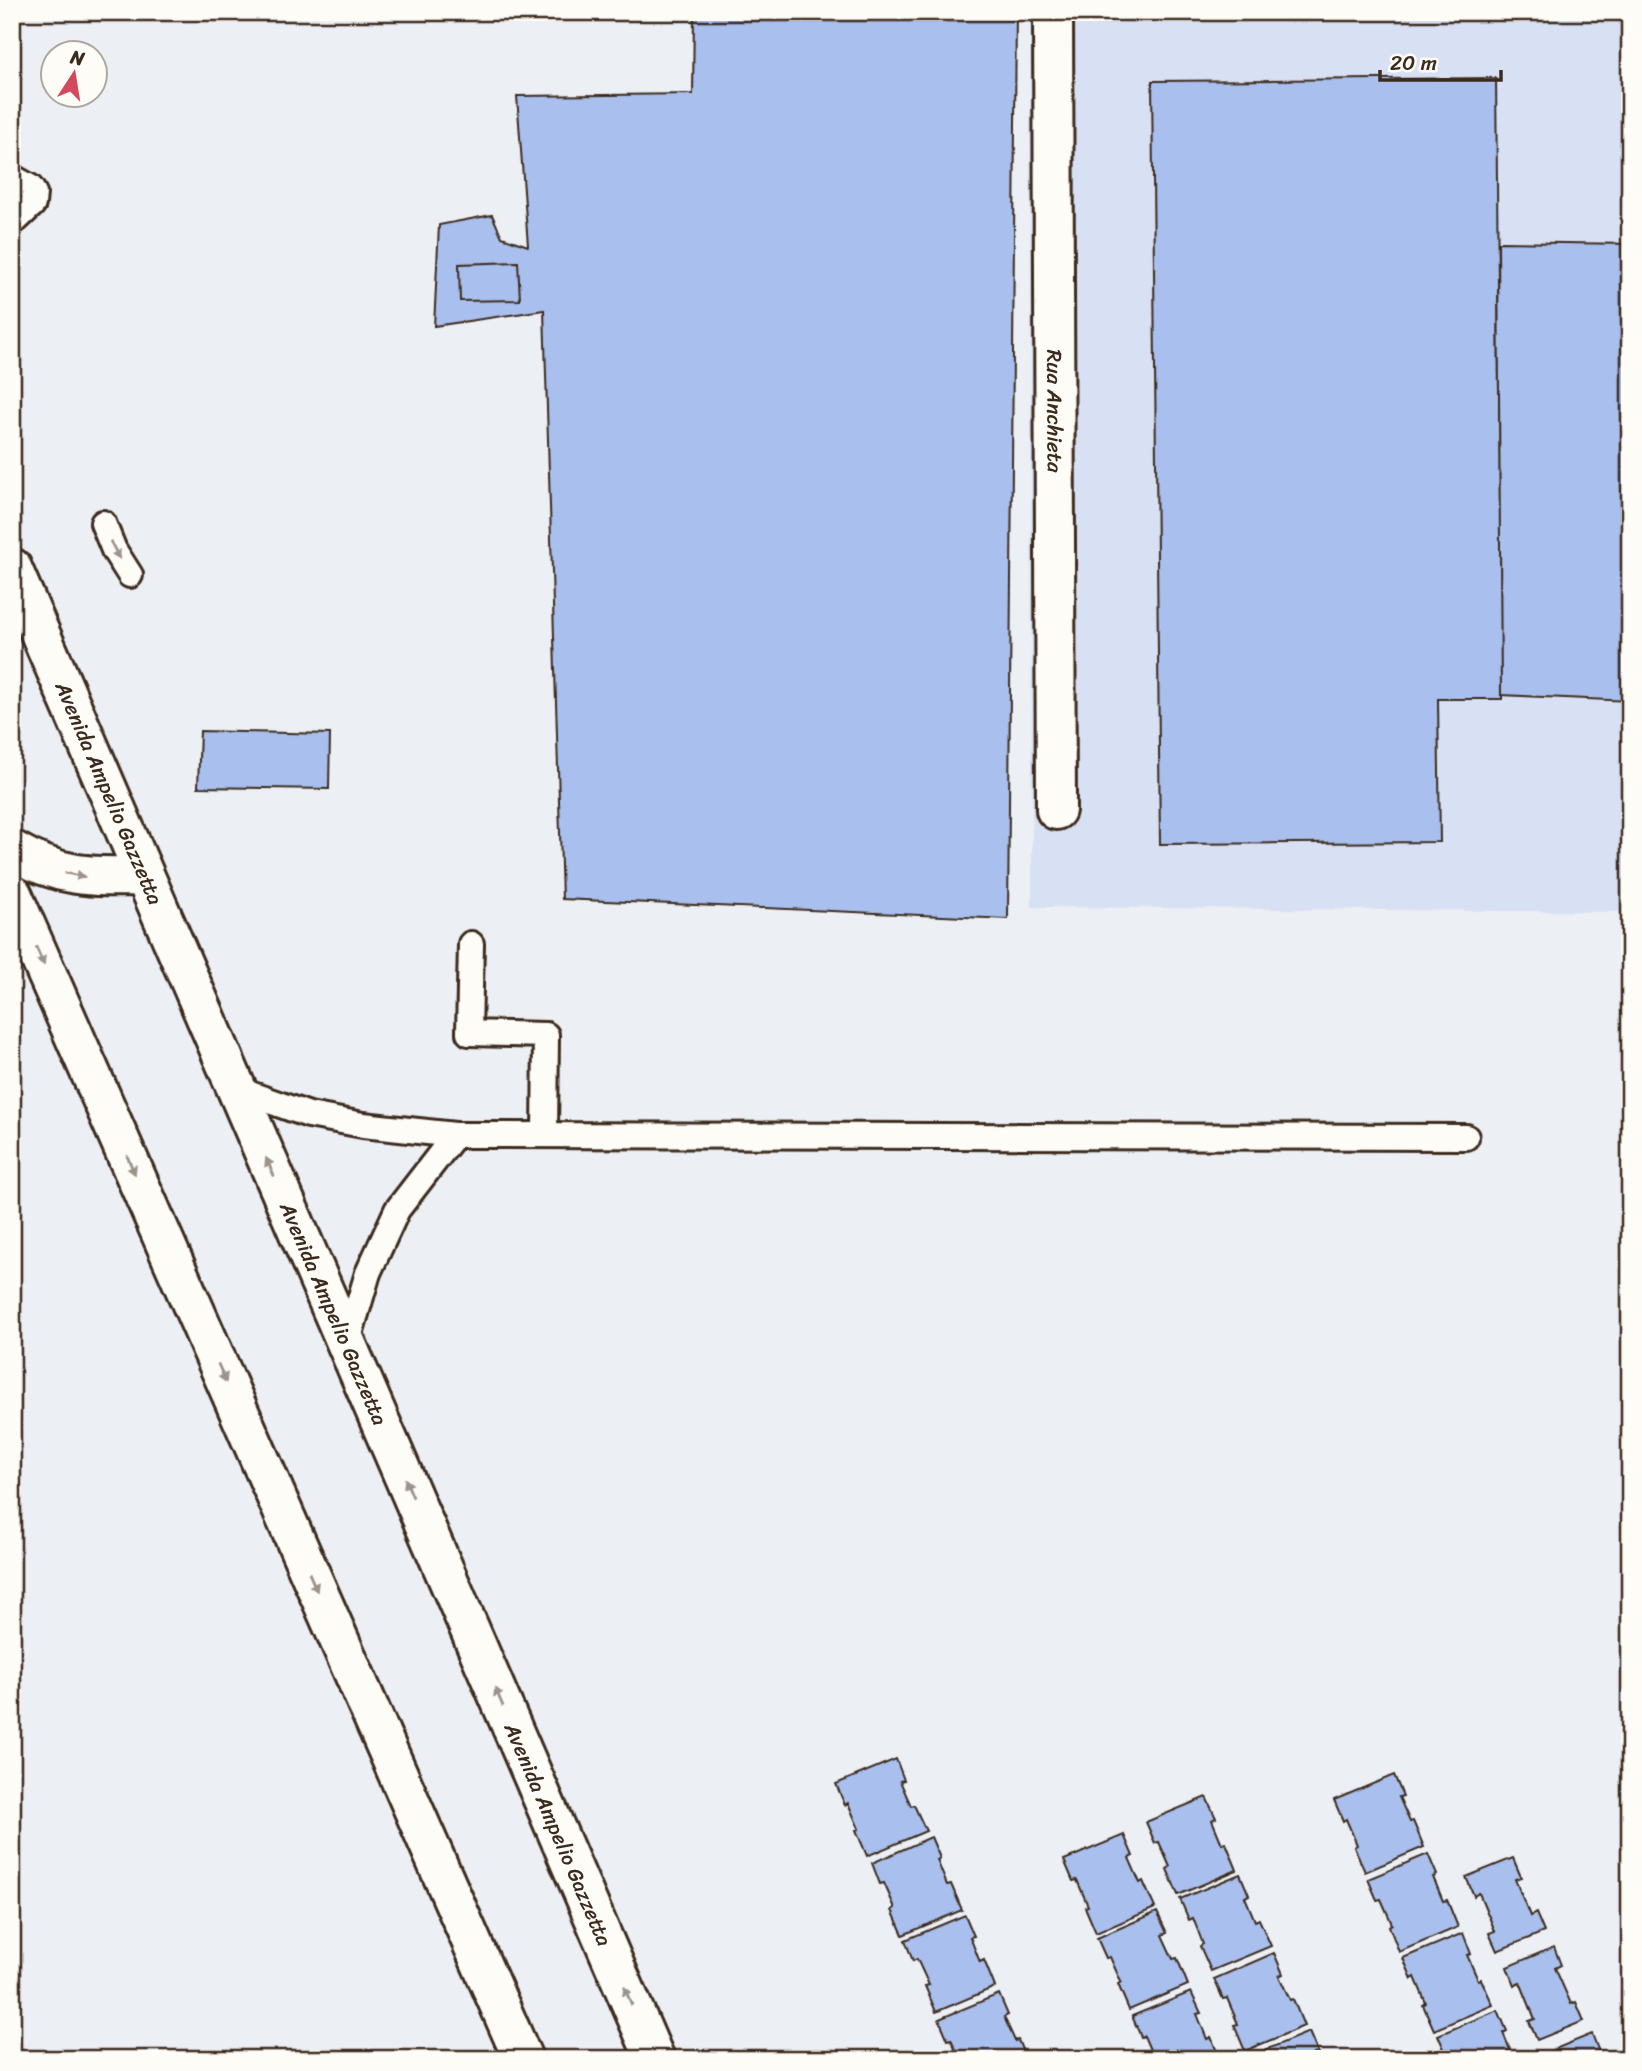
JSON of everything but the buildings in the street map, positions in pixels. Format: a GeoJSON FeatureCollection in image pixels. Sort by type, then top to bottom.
{"type":"FeatureCollection","features":[{"type":"Feature","properties":{"kind":"main road","name":"Rua Anchieta"},"geometry":{"type":"LineString","coordinates":[[1053,12],[1056,810]]}},
{"type":"Feature","properties":{"kind":"main road","name":"Avenida Ampelio Gazzetta"},"geometry":{"type":"LineString","coordinates":[[12,568],[655,2059]]}},
{"type":"Feature","properties":{"kind":"main road"},"geometry":{"type":"LineString","coordinates":[[12,850],[34,863],[58,872],[88,877],[144,876]]}},
{"type":"Feature","properties":{"kind":"main road"},"geometry":{"type":"LineString","coordinates":[[12,894],[523,2059]]}},
{"type":"Feature","properties":{"kind":"lane"},"geometry":{"type":"LineString","coordinates":[[12,177],[34,192],[33,204],[18,219]]}},
{"type":"Feature","properties":{"kind":"lane"},"geometry":{"type":"LineString","coordinates":[[103,523],[114,551],[130,575]]}},
{"type":"Feature","properties":{"kind":"lane"},"geometry":{"type":"LineString","coordinates":[[471,944],[469,1033],[546,1035],[545,1135]]}},
{"type":"Feature","properties":{"kind":"lane"},"geometry":{"type":"LineString","coordinates":[[236,1089],[310,1115],[363,1125],[455,1135],[1466,1137]]}},
{"type":"Feature","properties":{"kind":"lane"},"geometry":{"type":"LineString","coordinates":[[347,1344],[368,1273],[397,1210],[455,1135]]}},
{"type":"Feature","properties":{"kind":"shaded area"},"geometry":{"type":"Polygon","coordinates":[[[1030,12],[1630,12],[1630,912],[1032,907],[1030,12]]]}}]}
